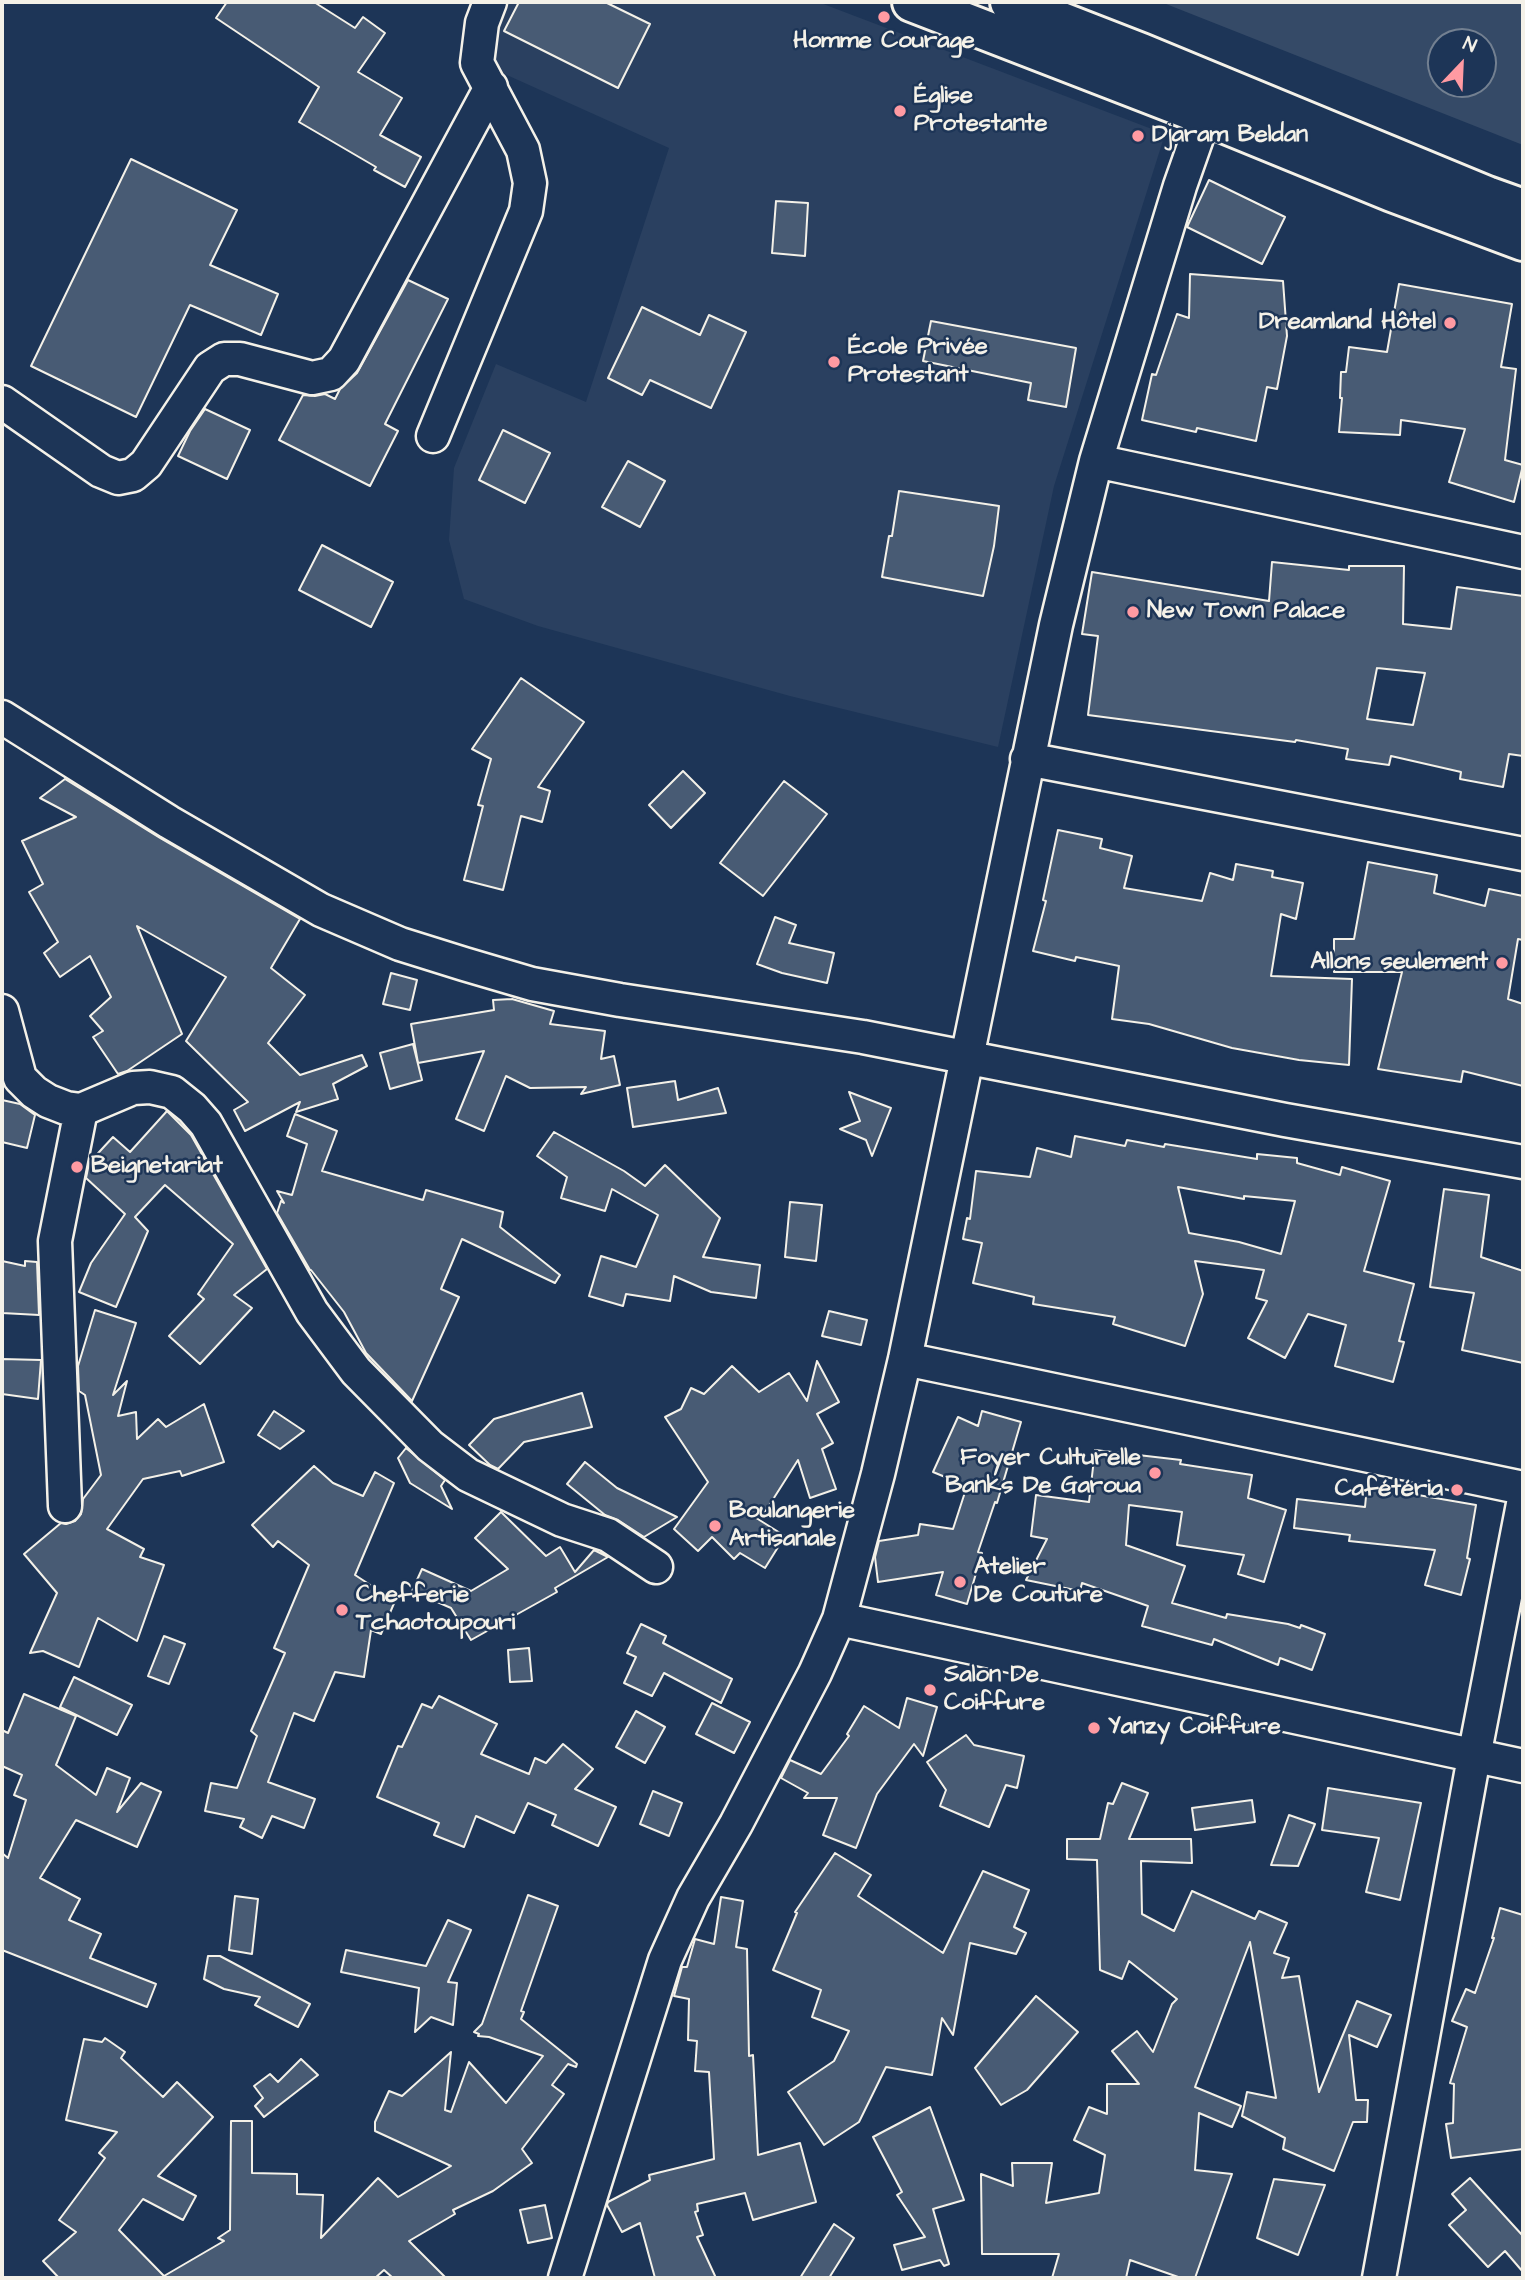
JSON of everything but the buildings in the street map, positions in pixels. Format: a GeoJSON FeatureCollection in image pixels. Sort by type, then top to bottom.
{"type":"FeatureCollection","features":[{"type":"Feature","properties":{"kind":"main road"},"geometry":{"type":"LineString","coordinates":[[912,2],[1210,99],[1523,209]]}},
{"type":"Feature","properties":{"kind":"main road"},"geometry":{"type":"LineString","coordinates":[[1010,2],[1210,99],[1392,192],[1523,241]]}},
{"type":"Feature","properties":{"kind":"street"},"geometry":{"type":"LineString","coordinates":[[433,436],[526,211],[530,183],[523,150],[477,63],[482,23],[490,2]]}},
{"type":"Feature","properties":{"kind":"street"},"geometry":{"type":"LineString","coordinates":[[2,402],[101,471],[118,478],[133,475],[146,464],[210,368],[224,359],[240,359],[312,378],[331,374],[344,360],[491,87]]}},
{"type":"Feature","properties":{"kind":"street"},"geometry":{"type":"LineString","coordinates":[[565,2278],[665,1960],[693,1898],[736,1824],[809,1684],[839,1619],[878,1474],[905,1359],[1027,759],[1096,461],[1180,186],[1210,99]]}},
{"type":"Feature","properties":{"kind":"street"},"geometry":{"type":"LineString","coordinates":[[1096,461],[1523,552]]}},
{"type":"Feature","properties":{"kind":"street"},"geometry":{"type":"LineString","coordinates":[[2,717],[169,822],[321,910],[400,944],[532,984],[863,1037],[1285,1120],[1523,1162]]}},
{"type":"Feature","properties":{"kind":"street"},"geometry":{"type":"LineString","coordinates":[[1027,759],[1523,854]]}},
{"type":"Feature","properties":{"kind":"street"},"geometry":{"type":"LineString","coordinates":[[2,1011],[11,1079],[48,1101],[81,1110],[133,1088],[150,1087],[172,1092],[192,1108],[206,1124],[312,1312],[356,1371],[430,1446],[468,1475],[562,1520],[608,1535],[656,1567]]}},
{"type":"Feature","properties":{"kind":"street"},"geometry":{"type":"LineString","coordinates":[[65,1506],[55,1241],[81,1110]]}},
{"type":"Feature","properties":{"kind":"street"},"geometry":{"type":"LineString","coordinates":[[905,1359],[1523,1488]]}},
{"type":"Feature","properties":{"kind":"street"},"geometry":{"type":"LineString","coordinates":[[1379,2278],[1523,1504]]}},
{"type":"Feature","properties":{"kind":"street"},"geometry":{"type":"LineString","coordinates":[[839,1619],[1523,1766]]}},
{"type":"Feature","properties":{"kind":"shaded area"},"geometry":{"type":"Polygon","coordinates":[[[507,2],[818,2],[1165,134],[1054,486],[998,747],[790,696],[538,626],[464,599],[449,540],[454,468],[496,364],[586,402],[669,148],[478,62],[507,2]]]}},
{"type":"Feature","properties":{"kind":"shaded area"},"geometry":{"type":"Polygon","coordinates":[[[1161,2],[1523,2],[1523,145],[1161,2]]]}},
{"type":"Feature","properties":{"kind":"place","name":"Homme Courage"},"geometry":{"type":"Point","coordinates":[884,17]}},
{"type":"Feature","properties":{"kind":"place","name":"Église Protestante"},"geometry":{"type":"Point","coordinates":[900,111]}},
{"type":"Feature","properties":{"kind":"place","name":"Djaram Beldan"},"geometry":{"type":"Point","coordinates":[1138,136]}},
{"type":"Feature","properties":{"kind":"place","name":"Dreamland Hôtel"},"geometry":{"type":"Point","coordinates":[1450,323]}},
{"type":"Feature","properties":{"kind":"place","name":"École Privée Protestant"},"geometry":{"type":"Point","coordinates":[834,362]}},
{"type":"Feature","properties":{"kind":"place","name":"New Town Palace"},"geometry":{"type":"Point","coordinates":[1133,612]}},
{"type":"Feature","properties":{"kind":"place","name":"Allons seulement"},"geometry":{"type":"Point","coordinates":[1502,963]}},
{"type":"Feature","properties":{"kind":"place","name":"Beignetariat"},"geometry":{"type":"Point","coordinates":[77,1167]}},
{"type":"Feature","properties":{"kind":"place","name":"Foyer Culturelle Banks De Garoua"},"geometry":{"type":"Point","coordinates":[1155,1473]}},
{"type":"Feature","properties":{"kind":"place","name":"Cafétéria"},"geometry":{"type":"Point","coordinates":[1457,1490]}},
{"type":"Feature","properties":{"kind":"place","name":"Boulangerie Artisanale"},"geometry":{"type":"Point","coordinates":[715,1526]}},
{"type":"Feature","properties":{"kind":"place","name":"Atelier De Couture"},"geometry":{"type":"Point","coordinates":[960,1582]}},
{"type":"Feature","properties":{"kind":"place","name":"Chefferie Tchaotoupouri"},"geometry":{"type":"Point","coordinates":[342,1610]}},
{"type":"Feature","properties":{"kind":"place","name":"Salon De Coiffure"},"geometry":{"type":"Point","coordinates":[930,1690]}},
{"type":"Feature","properties":{"kind":"place","name":"Yanzy Coiffure"},"geometry":{"type":"Point","coordinates":[1094,1728]}}]}
